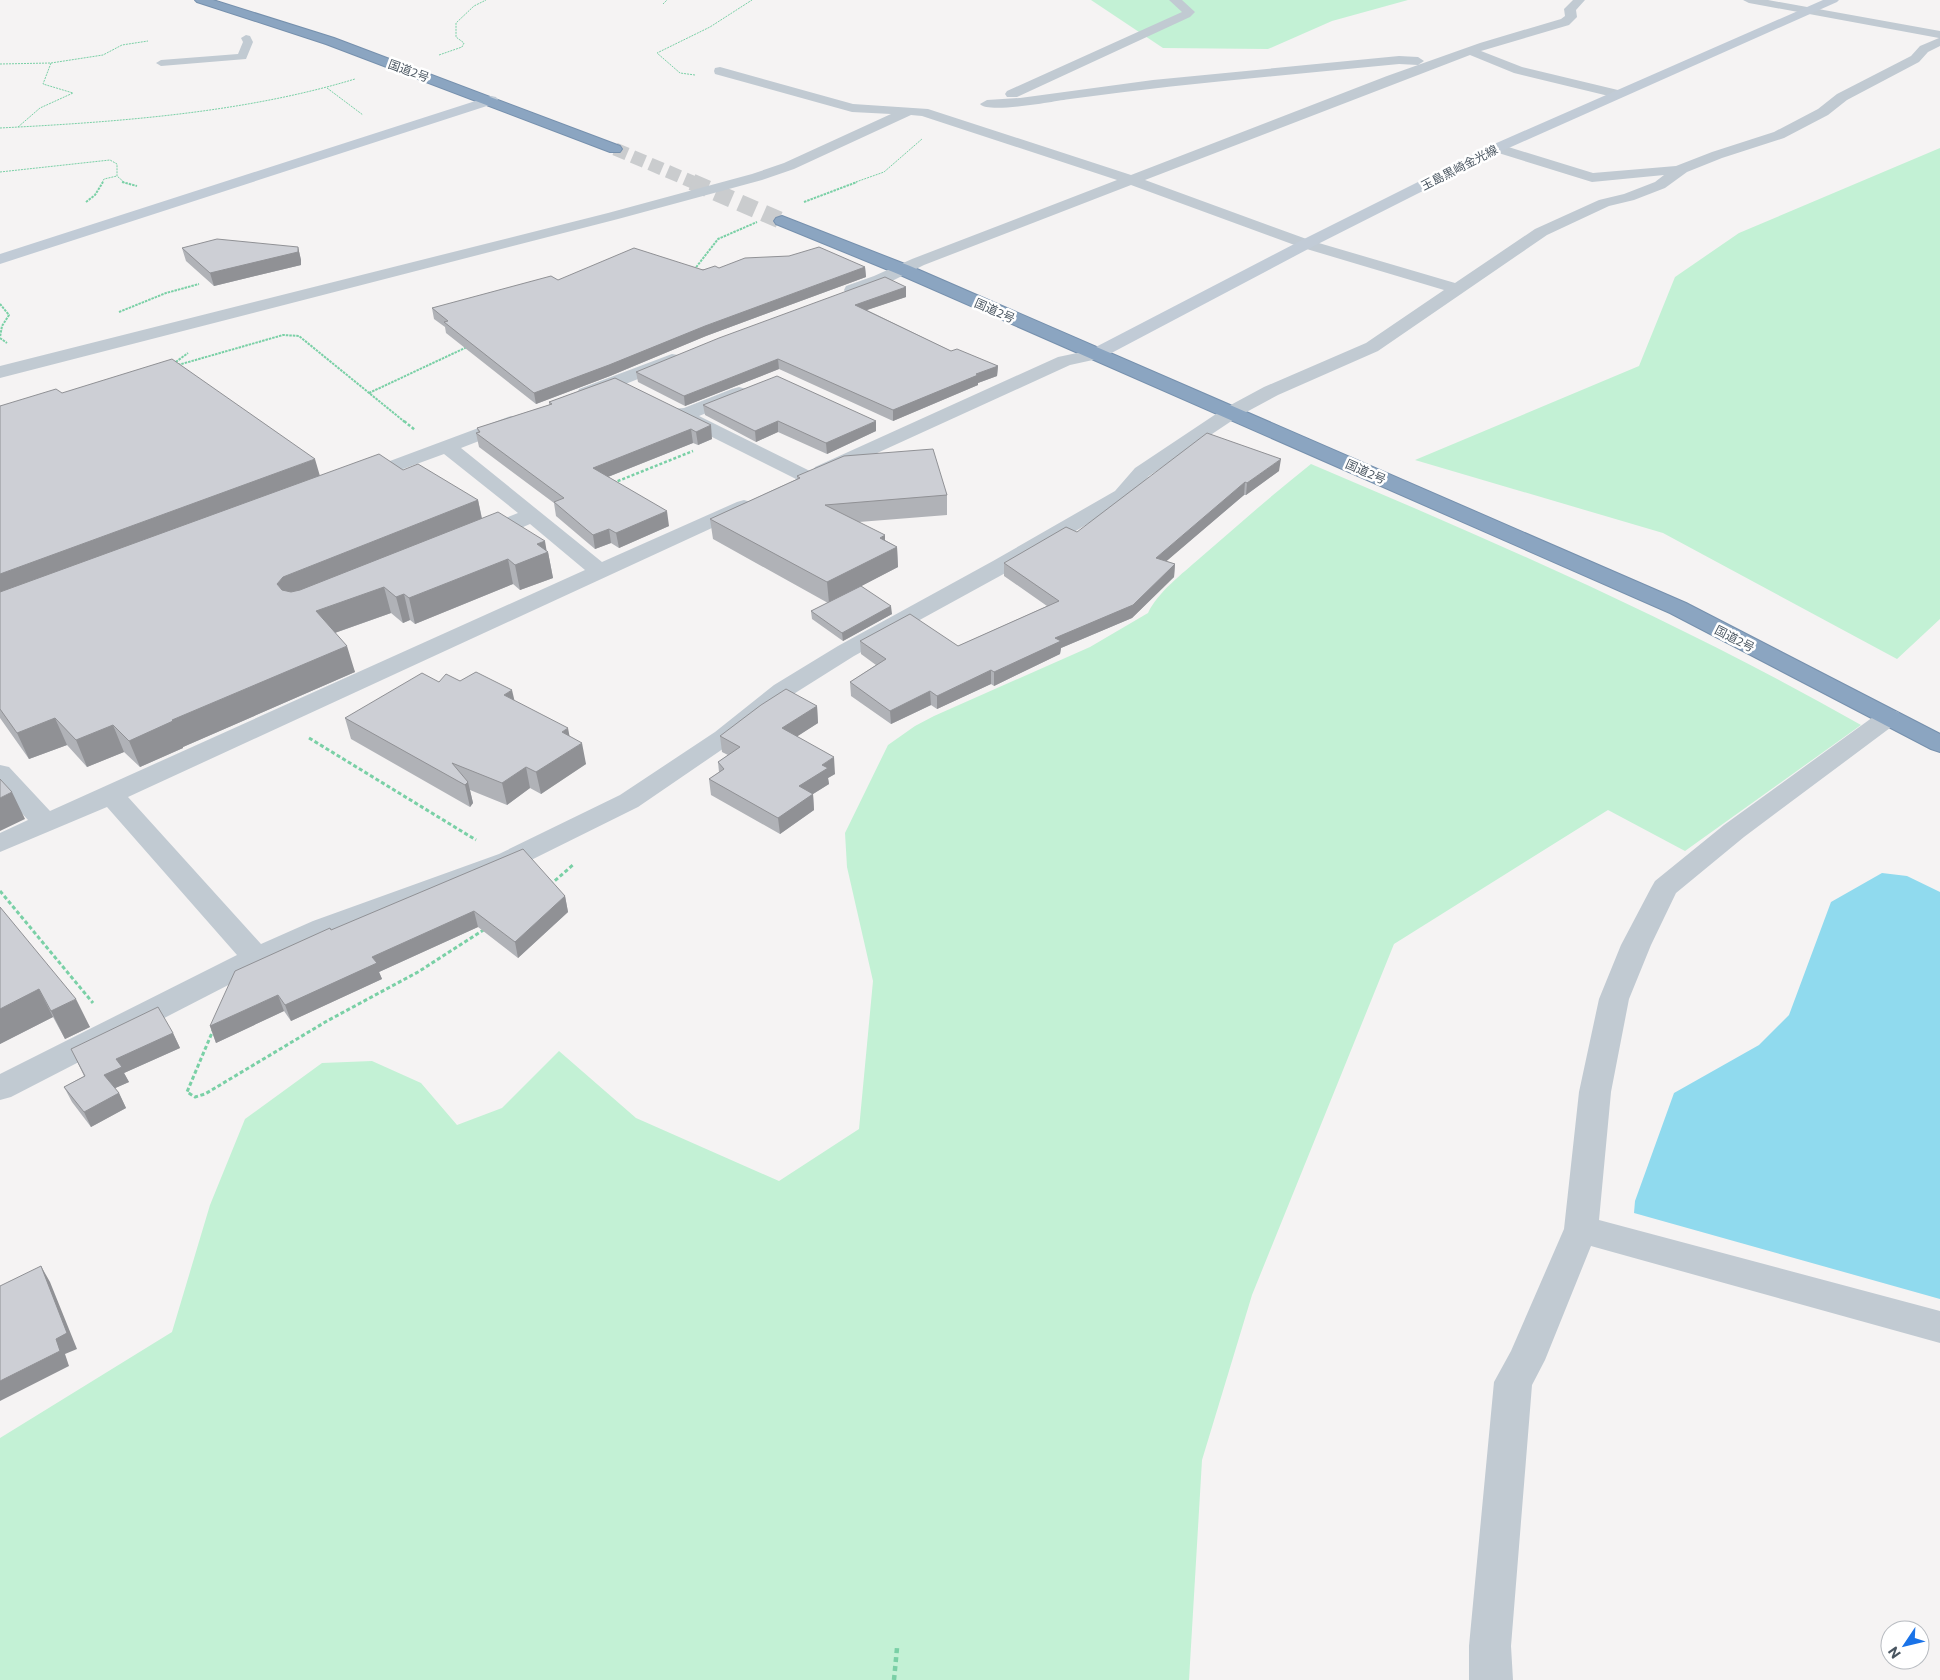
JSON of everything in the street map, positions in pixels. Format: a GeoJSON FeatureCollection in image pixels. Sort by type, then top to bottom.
{"type":"FeatureCollection","features":[{"type":"Feature","properties":{"kind":"highway","name":"国道2号"},"geometry":{"type":"LineString","coordinates":[[201,0],[330,41],[490,100],[615,149]]}},
{"type":"Feature","properties":{"kind":"highway","name":"国道2号"},"geometry":{"type":"LineString","coordinates":[[772,220],[904,270],[1678,608],[1940,744]]}},
{"type":"Feature","properties":{"kind":"main road","name":"玉島黒崎金光線"},"geometry":{"type":"LineString","coordinates":[[1096,354],[1306,244],[1497,148],[1833,0]]}},
{"type":"Feature","properties":{"kind":"main road"},"geometry":{"type":"LineString","coordinates":[[0,259],[490,100]]}},
{"type":"Feature","properties":{"kind":"street"},"geometry":{"type":"LineString","coordinates":[[1175,0],[1187,9],[1186,15],[1099,56],[982,106],[1153,84],[1389,61],[1440,62]]}},
{"type":"Feature","properties":{"kind":"street"},"geometry":{"type":"LineString","coordinates":[[834,297],[904,270],[918,262],[1440,62],[1565,22],[1571,17],[1570,9],[1579,0]]}},
{"type":"Feature","properties":{"kind":"street"},"geometry":{"type":"LineString","coordinates":[[1749,0],[1940,35]]}},
{"type":"Feature","properties":{"kind":"street"},"geometry":{"type":"LineString","coordinates":[[0,1088],[256,958],[322,928],[509,860],[629,801],[724,737],[783,690],[846,651],[1001,566],[1122,495],[1142,472],[1232,412],[1271,391],[1372,347],[1541,232],[1604,203],[1629,197],[1660,184],[1682,169],[1807,122],[1842,97],[1915,59],[1924,49],[1940,42]]}},
{"type":"Feature","properties":{"kind":"street"},"geometry":{"type":"LineString","coordinates":[[1470,51],[1518,70],[1618,94]]}},
{"type":"Feature","properties":{"kind":"street"},"geometry":{"type":"LineString","coordinates":[[720,71],[739,78],[852,108],[923,112],[949,116],[1132,180],[1306,244],[1458,289]]}},
{"type":"Feature","properties":{"kind":"street"},"geometry":{"type":"LineString","coordinates":[[0,372],[613,216],[757,176],[789,166],[909,111]]}},
{"type":"Feature","properties":{"kind":"street"},"geometry":{"type":"LineString","coordinates":[[1497,148],[1592,178],[1682,169]]}},
{"type":"Feature","properties":{"kind":"street"},"geometry":{"type":"LineString","coordinates":[[573,398],[626,386],[687,353]]}},
{"type":"Feature","properties":{"kind":"street"},"geometry":{"type":"LineString","coordinates":[[659,403],[726,437],[798,481],[893,430],[1064,361],[1096,354]]}},
{"type":"Feature","properties":{"kind":"street"},"geometry":{"type":"LineString","coordinates":[[684,415],[752,387]]}},
{"type":"Feature","properties":{"kind":"street"},"geometry":{"type":"LineString","coordinates":[[343,485],[528,415]]}},
{"type":"Feature","properties":{"kind":"street"},"geometry":{"type":"LineString","coordinates":[[443,447],[534,515],[600,572]]}},
{"type":"Feature","properties":{"kind":"street"},"geometry":{"type":"LineString","coordinates":[[0,843],[111,795],[762,498]]}},
{"type":"Feature","properties":{"kind":"street"},"geometry":{"type":"LineString","coordinates":[[461,544],[534,515]]}},
{"type":"Feature","properties":{"kind":"street"},"geometry":{"type":"LineString","coordinates":[[1491,1680],[1490,1646],[1513,1382],[1526,1360],[1581,1229],[1595,1092],[1614,999],[1636,945],[1666,888],[1734,831],[1889,717]]}},
{"type":"Feature","properties":{"kind":"street"},"geometry":{"type":"LineString","coordinates":[[0,773],[46,823]]}},
{"type":"Feature","properties":{"kind":"street"},"geometry":{"type":"LineString","coordinates":[[111,795],[256,958]]}},
{"type":"Feature","properties":{"kind":"street"},"geometry":{"type":"LineString","coordinates":[[1581,1229],[1940,1327]]}},
{"type":"Feature","properties":{"kind":"lane"},"geometry":{"type":"LineString","coordinates":[[161,63],[242,57],[248,42],[246,38]]}},
{"type":"Feature","properties":{"kind":"path"},"geometry":{"type":"LineString","coordinates":[[433,56],[462,47],[464,43],[456,37],[456,23],[476,4],[486,0]]}},
{"type":"Feature","properties":{"kind":"path"},"geometry":{"type":"LineString","coordinates":[[663,4],[667,0]]}},
{"type":"Feature","properties":{"kind":"path"},"geometry":{"type":"LineString","coordinates":[[739,78],[680,73],[657,52],[710,27],[752,0]]}},
{"type":"Feature","properties":{"kind":"path"},"geometry":{"type":"LineString","coordinates":[[18,127],[40,108],[73,93],[43,84],[51,63]]}},
{"type":"Feature","properties":{"kind":"path"},"geometry":{"type":"LineString","coordinates":[[0,128],[91,123],[214,108],[316,91],[362,78]]}},
{"type":"Feature","properties":{"kind":"path"},"geometry":{"type":"LineString","coordinates":[[799,203],[884,172],[920,143],[925,134],[949,116]]}},
{"type":"Feature","properties":{"kind":"path"},"geometry":{"type":"LineString","coordinates":[[0,172],[110,160],[117,164],[117,176],[123,183],[143,186]]}},
{"type":"Feature","properties":{"kind":"path"},"geometry":{"type":"LineString","coordinates":[[691,274],[718,239],[772,220]]}},
{"type":"Feature","properties":{"kind":"path"},"geometry":{"type":"LineString","coordinates":[[0,304],[10,315],[2,326],[0,337]]}},
{"type":"Feature","properties":{"kind":"path"},"geometry":{"type":"LineString","coordinates":[[166,368],[283,336],[298,336],[369,394],[443,447]]}},
{"type":"Feature","properties":{"kind":"path"},"geometry":{"type":"LineString","coordinates":[[369,394],[474,343]]}},
{"type":"Feature","properties":{"kind":"path"},"geometry":{"type":"LineString","coordinates":[[607,485],[726,437]]}},
{"type":"Feature","properties":{"kind":"path"},"geometry":{"type":"LineString","coordinates":[[276,719],[335,752],[426,811],[509,860]]}},
{"type":"Feature","properties":{"kind":"path"},"geometry":{"type":"LineString","coordinates":[[545,890],[579,859]]}},
{"type":"Feature","properties":{"kind":"path"},"geometry":{"type":"LineString","coordinates":[[0,891],[116,1030]]}},
{"type":"Feature","properties":{"kind":"path"},"geometry":{"type":"LineString","coordinates":[[214,1027],[187,1092],[195,1097],[205,1094],[327,1021],[418,972],[493,924]]}},
{"type":"Feature","properties":{"kind":"path"},"geometry":{"type":"LineString","coordinates":[[894,1680],[897,1648]]}},
{"type":"Feature","properties":{"kind":"green space"},"geometry":{"type":"Polygon","coordinates":[[[1091,0],[1408,0],[1332,21],[1268,49],[1163,48],[1091,0]]]}},
{"type":"Feature","properties":{"kind":"green space"},"geometry":{"type":"Polygon","coordinates":[[[1940,148],[1940,619],[1897,659],[1663,533],[1415,460],[1639,366],[1675,277],[1739,233],[1940,148]]]}},
{"type":"Feature","properties":{"kind":"green space"},"geometry":{"type":"Polygon","coordinates":[[[1311,464],[1521,555],[1659,619],[1795,688],[1861,725],[1685,851],[1608,810],[1394,944],[1252,1295],[1202,1460],[1189,1680],[0,1680],[0,1438],[172,1332],[210,1205],[245,1119],[322,1063],[372,1061],[421,1083],[457,1125],[502,1108],[559,1051],[636,1118],[779,1181],[859,1129],[873,981],[847,867],[845,833],[888,745],[915,726],[934,716],[1090,647],[1148,613],[1152,605],[1178,577],[1311,464]]]}},
{"type":"Feature","properties":{"kind":"water"},"geometry":{"type":"Polygon","coordinates":[[[1882,873],[1907,876],[1940,892],[1940,1299],[1634,1213],[1635,1201],[1674,1093],[1759,1045],[1789,1015],[1831,902],[1882,873]]]}},
{"type":"Feature","properties":{"kind":"building"},"geometry":{"type":"Polygon","coordinates":[[[217,239],[298,247],[298,252],[210,273],[182,248],[217,239]]]}},
{"type":"Feature","properties":{"kind":"building"},"geometry":{"type":"Polygon","coordinates":[[[819,247],[865,267],[705,326],[534,393],[444,322],[448,321],[432,308],[551,276],[558,280],[634,248],[703,270],[715,266],[719,268],[745,258],[789,256],[819,247]]]}},
{"type":"Feature","properties":{"kind":"building"},"geometry":{"type":"Polygon","coordinates":[[[885,277],[906,287],[855,305],[951,351],[957,349],[998,366],[893,410],[778,359],[684,396],[636,372],[719,338],[885,277]]]}},
{"type":"Feature","properties":{"kind":"building"},"geometry":{"type":"Polygon","coordinates":[[[172,359],[315,459],[0,574],[0,406],[56,389],[62,393],[172,359]]]}},
{"type":"Feature","properties":{"kind":"building"},"geometry":{"type":"Polygon","coordinates":[[[777,376],[876,421],[826,443],[778,421],[755,431],[703,405],[777,376]]]}},
{"type":"Feature","properties":{"kind":"building"},"geometry":{"type":"Polygon","coordinates":[[[615,378],[711,425],[696,432],[691,429],[593,468],[667,511],[616,533],[609,529],[593,535],[554,502],[564,498],[476,433],[480,432],[477,428],[552,404],[549,402],[615,378]]]}},
{"type":"Feature","properties":{"kind":"building"},"geometry":{"type":"Polygon","coordinates":[[[1207,433],[1281,459],[1247,483],[1245,482],[1156,558],[1175,564],[1133,605],[1055,638],[1061,641],[994,672],[991,670],[937,696],[930,691],[890,711],[850,682],[886,659],[860,641],[910,614],[958,646],[1059,601],[1004,563],[1066,527],[1077,532],[1207,433]]]}},
{"type":"Feature","properties":{"kind":"building"},"geometry":{"type":"Polygon","coordinates":[[[933,449],[947,495],[825,505],[885,535],[880,538],[897,547],[827,582],[710,519],[800,478],[797,476],[844,456],[933,449]]]}},
{"type":"Feature","properties":{"kind":"building"},"geometry":{"type":"Polygon","coordinates":[[[379,454],[403,470],[418,464],[478,500],[283,577],[277,584],[282,590],[291,592],[300,590],[498,512],[545,541],[537,544],[548,552],[515,565],[508,559],[409,598],[404,594],[396,597],[384,587],[316,611],[347,646],[172,720],[129,741],[113,725],[76,740],[55,718],[17,733],[0,709],[0,592],[379,454]]]}},
{"type":"Feature","properties":{"kind":"building"},"geometry":{"type":"Polygon","coordinates":[[[861,586],[891,606],[842,633],[811,611],[861,586]]]}},
{"type":"Feature","properties":{"kind":"building"},"geometry":{"type":"Polygon","coordinates":[[[476,672],[512,690],[504,695],[568,728],[562,732],[582,743],[536,772],[526,767],[502,783],[452,763],[468,782],[465,785],[345,718],[422,673],[439,682],[446,674],[460,681],[476,672]]]}},
{"type":"Feature","properties":{"kind":"building"},"geometry":{"type":"Polygon","coordinates":[[[786,689],[817,706],[782,728],[834,757],[822,765],[828,768],[799,786],[813,794],[778,818],[709,779],[724,769],[718,762],[740,747],[720,736],[786,689]]]}},
{"type":"Feature","properties":{"kind":"building"},"geometry":{"type":"Polygon","coordinates":[[[0,779],[12,792],[0,798],[0,779]]]}},
{"type":"Feature","properties":{"kind":"building"},"geometry":{"type":"Polygon","coordinates":[[[523,849],[565,896],[515,942],[474,911],[372,957],[377,963],[285,1005],[278,995],[210,1026],[235,971],[330,928],[331,930],[523,849]]]}},
{"type":"Feature","properties":{"kind":"building"},"geometry":{"type":"Polygon","coordinates":[[[0,907],[76,999],[51,1011],[39,989],[0,1009],[0,907]]]}},
{"type":"Feature","properties":{"kind":"building"},"geometry":{"type":"Polygon","coordinates":[[[158,1007],[173,1033],[116,1059],[122,1067],[104,1075],[119,1093],[84,1112],[64,1087],[85,1076],[71,1049],[158,1007]]]}},
{"type":"Feature","properties":{"kind":"building"},"geometry":{"type":"Polygon","coordinates":[[[41,1266],[67,1333],[56,1339],[60,1351],[0,1381],[0,1286],[41,1266]]]}},
{"type":"Feature","properties":{"kind":"tunnel"},"geometry":{"type":"LineString","coordinates":[[615,149],[695,183]]}},
{"type":"Feature","properties":{"kind":"tunnel"},"geometry":{"type":"LineString","coordinates":[[692,182],[782,221]]}}]}
